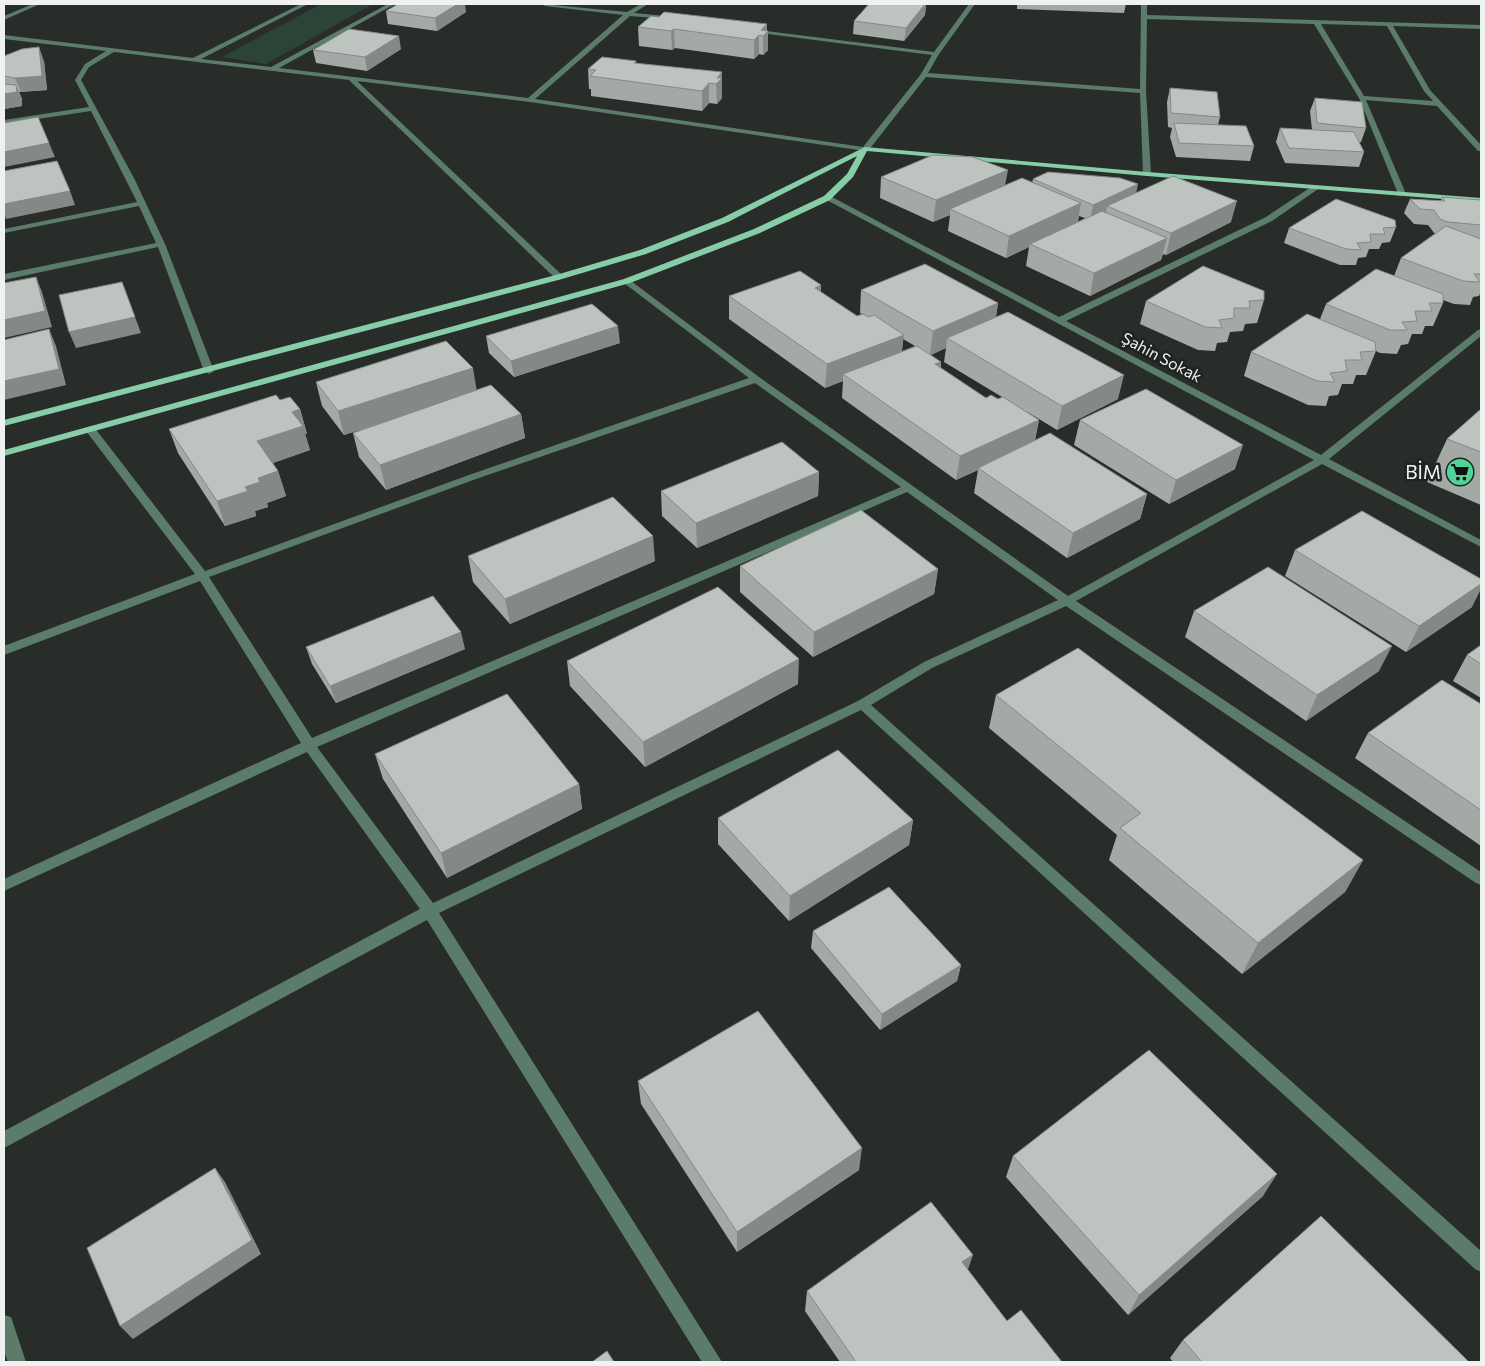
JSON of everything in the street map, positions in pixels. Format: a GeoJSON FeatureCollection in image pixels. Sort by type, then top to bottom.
{"type":"FeatureCollection","features":[{"type":"Feature","properties":{"kind":"main road"},"geometry":{"type":"LineString","coordinates":[[4,453],[627,281],[757,231],[827,198],[850,175],[865,149]]}},
{"type":"Feature","properties":{"kind":"main road"},"geometry":{"type":"LineString","coordinates":[[4,423],[209,371],[559,277],[643,252],[725,220],[865,149],[1147,174],[1481,200]]}},
{"type":"Feature","properties":{"kind":"street"},"geometry":{"type":"LineString","coordinates":[[4,18],[37,4]]}},
{"type":"Feature","properties":{"kind":"street"},"geometry":{"type":"LineString","coordinates":[[193,60],[304,4]]}},
{"type":"Feature","properties":{"kind":"street"},"geometry":{"type":"LineString","coordinates":[[272,69],[392,4]]}},
{"type":"Feature","properties":{"kind":"street"},"geometry":{"type":"LineString","coordinates":[[545,4],[669,18]]}},
{"type":"Feature","properties":{"kind":"street"},"geometry":{"type":"LineString","coordinates":[[530,100],[629,13],[645,4]]}},
{"type":"Feature","properties":{"kind":"street"},"geometry":{"type":"LineString","coordinates":[[4,37],[530,100],[865,149],[924,75],[936,54],[972,4]]}},
{"type":"Feature","properties":{"kind":"street"},"geometry":{"type":"LineString","coordinates":[[1144,4],[1143,91],[1147,174]]}},
{"type":"Feature","properties":{"kind":"street"},"geometry":{"type":"LineString","coordinates":[[1145,17],[1481,27]]}},
{"type":"Feature","properties":{"kind":"street"},"geometry":{"type":"LineString","coordinates":[[1317,23],[1362,98],[1402,194]]}},
{"type":"Feature","properties":{"kind":"street"},"geometry":{"type":"LineString","coordinates":[[1388,23],[1427,92],[1481,149]]}},
{"type":"Feature","properties":{"kind":"street"},"geometry":{"type":"LineString","coordinates":[[748,29],[936,54]]}},
{"type":"Feature","properties":{"kind":"street"},"geometry":{"type":"LineString","coordinates":[[113,50],[88,64],[78,80],[94,108],[161,244],[209,371]]}},
{"type":"Feature","properties":{"kind":"street"},"geometry":{"type":"LineString","coordinates":[[924,75],[1143,91]]}},
{"type":"Feature","properties":{"kind":"street"},"geometry":{"type":"LineString","coordinates":[[350,79],[559,277]]}},
{"type":"Feature","properties":{"kind":"street"},"geometry":{"type":"LineString","coordinates":[[1362,98],[1438,104]]}},
{"type":"Feature","properties":{"kind":"street"},"geometry":{"type":"LineString","coordinates":[[4,122],[94,108]]}},
{"type":"Feature","properties":{"kind":"street"},"geometry":{"type":"LineString","coordinates":[[1061,320],[1270,219],[1317,187]]}},
{"type":"Feature","properties":{"kind":"street","name":"Şahin Sokak"},"geometry":{"type":"LineString","coordinates":[[827,198],[1061,320],[1481,544]]}},
{"type":"Feature","properties":{"kind":"street"},"geometry":{"type":"LineString","coordinates":[[4,230],[142,203]]}},
{"type":"Feature","properties":{"kind":"street"},"geometry":{"type":"LineString","coordinates":[[4,277],[161,244]]}},
{"type":"Feature","properties":{"kind":"street"},"geometry":{"type":"LineString","coordinates":[[627,281],[756,379],[1067,601],[1481,879]]}},
{"type":"Feature","properties":{"kind":"street"},"geometry":{"type":"LineString","coordinates":[[4,1140],[430,911],[862,704],[928,665],[1067,601],[1322,460],[1481,332]]}},
{"type":"Feature","properties":{"kind":"street"},"geometry":{"type":"LineString","coordinates":[[4,652],[202,575],[566,443],[756,379]]}},
{"type":"Feature","properties":{"kind":"street"},"geometry":{"type":"LineString","coordinates":[[90,429],[202,575],[309,745],[430,911],[713,1362]]}},
{"type":"Feature","properties":{"kind":"street"},"geometry":{"type":"LineString","coordinates":[[4,885],[309,745],[908,488]]}},
{"type":"Feature","properties":{"kind":"street"},"geometry":{"type":"LineString","coordinates":[[862,704],[1481,1263]]}},
{"type":"Feature","properties":{"kind":"street"},"geometry":{"type":"LineString","coordinates":[[4,1324],[18,1362]]}},
{"type":"Feature","properties":{"kind":"green space"},"geometry":{"type":"Polygon","coordinates":[[[321,4],[373,4],[266,64],[222,57],[321,4]]]}},
{"type":"Feature","properties":{"kind":"building"},"geometry":{"type":"Polygon","coordinates":[[[398,4],[458,4],[435,18],[386,11],[398,4]]]}},
{"type":"Feature","properties":{"kind":"building"},"geometry":{"type":"Polygon","coordinates":[[[869,4],[925,4],[906,28],[854,21],[869,4]]]}},
{"type":"Feature","properties":{"kind":"building"},"geometry":{"type":"Polygon","coordinates":[[[664,12],[767,24],[761,30],[768,31],[763,36],[759,35],[754,40],[674,29],[671,31],[638,27],[651,16],[659,17],[664,12]]]}},
{"type":"Feature","properties":{"kind":"building"},"geometry":{"type":"Polygon","coordinates":[[[349,29],[399,36],[365,57],[313,50],[349,29]]]}},
{"type":"Feature","properties":{"kind":"building"},"geometry":{"type":"Polygon","coordinates":[[[39,47],[42,76],[15,78],[4,76],[4,56],[22,49],[39,47]]]}},
{"type":"Feature","properties":{"kind":"building"},"geometry":{"type":"Polygon","coordinates":[[[602,57],[636,61],[634,63],[722,72],[717,78],[722,78],[716,84],[709,83],[702,91],[590,76],[596,70],[588,69],[602,57]]]}},
{"type":"Feature","properties":{"kind":"building"},"geometry":{"type":"Polygon","coordinates":[[[4,84],[16,85],[17,92],[4,94],[4,84]]]}},
{"type":"Feature","properties":{"kind":"building"},"geometry":{"type":"Polygon","coordinates":[[[1170,88],[1217,92],[1220,117],[1171,113],[1170,88]]]}},
{"type":"Feature","properties":{"kind":"building"},"geometry":{"type":"Polygon","coordinates":[[[1315,98],[1362,102],[1366,128],[1317,123],[1315,98]]]}},
{"type":"Feature","properties":{"kind":"building"},"geometry":{"type":"Polygon","coordinates":[[[38,117],[49,143],[4,152],[4,123],[38,117]]]}},
{"type":"Feature","properties":{"kind":"building"},"geometry":{"type":"Polygon","coordinates":[[[1174,123],[1246,126],[1254,146],[1179,143],[1174,123]]]}},
{"type":"Feature","properties":{"kind":"building"},"geometry":{"type":"Polygon","coordinates":[[[1280,128],[1354,132],[1364,152],[1289,148],[1280,128]]]}},
{"type":"Feature","properties":{"kind":"building"},"geometry":{"type":"Polygon","coordinates":[[[933,155],[973,157],[1008,170],[936,200],[881,177],[933,155]]]}},
{"type":"Feature","properties":{"kind":"building"},"geometry":{"type":"Polygon","coordinates":[[[57,161],[70,191],[4,204],[4,171],[57,161]]]}},
{"type":"Feature","properties":{"kind":"building"},"geometry":{"type":"Polygon","coordinates":[[[1048,172],[1120,178],[1138,184],[1093,205],[1033,179],[1048,172]]]}},
{"type":"Feature","properties":{"kind":"building"},"geometry":{"type":"Polygon","coordinates":[[[1173,176],[1237,201],[1171,233],[1107,206],[1173,176]]]}},
{"type":"Feature","properties":{"kind":"building"},"geometry":{"type":"Polygon","coordinates":[[[1022,178],[1081,203],[1009,236],[950,209],[1022,178]]]}},
{"type":"Feature","properties":{"kind":"building"},"geometry":{"type":"Polygon","coordinates":[[[1442,197],[1481,200],[1481,225],[1448,222],[1440,219],[1434,210],[1420,209],[1410,199],[1445,201],[1442,197]]]}},
{"type":"Feature","properties":{"kind":"building"},"geometry":{"type":"Polygon","coordinates":[[[1336,199],[1395,220],[1396,227],[1383,228],[1385,234],[1370,234],[1371,242],[1357,243],[1361,250],[1346,249],[1289,228],[1336,199]]]}},
{"type":"Feature","properties":{"kind":"building"},"geometry":{"type":"Polygon","coordinates":[[[1102,211],[1167,238],[1094,273],[1030,244],[1102,211]]]}},
{"type":"Feature","properties":{"kind":"building"},"geometry":{"type":"Polygon","coordinates":[[[1446,226],[1481,239],[1481,274],[1474,274],[1480,282],[1463,281],[1401,258],[1446,226]]]}},
{"type":"Feature","properties":{"kind":"building"},"geometry":{"type":"Polygon","coordinates":[[[925,264],[998,303],[933,331],[861,290],[925,264]]]}},
{"type":"Feature","properties":{"kind":"building"},"geometry":{"type":"Polygon","coordinates":[[[1203,266],[1264,291],[1264,300],[1249,301],[1250,308],[1234,308],[1234,318],[1219,320],[1222,328],[1205,327],[1146,301],[1203,266]]]}},
{"type":"Feature","properties":{"kind":"building"},"geometry":{"type":"Polygon","coordinates":[[[1376,269],[1443,294],[1443,303],[1429,303],[1432,311],[1415,311],[1417,321],[1402,322],[1407,330],[1390,330],[1326,304],[1376,269]]]}},
{"type":"Feature","properties":{"kind":"building"},"geometry":{"type":"Polygon","coordinates":[[[800,271],[821,285],[815,288],[857,316],[863,314],[868,317],[874,315],[904,335],[827,364],[729,296],[800,271]]]}},
{"type":"Feature","properties":{"kind":"building"},"geometry":{"type":"Polygon","coordinates":[[[36,277],[45,311],[4,320],[4,283],[36,277]]]}},
{"type":"Feature","properties":{"kind":"building"},"geometry":{"type":"Polygon","coordinates":[[[122,282],[135,317],[69,332],[59,295],[122,282]]]}},
{"type":"Feature","properties":{"kind":"building"},"geometry":{"type":"Polygon","coordinates":[[[592,304],[618,326],[511,361],[486,336],[592,304]]]}},
{"type":"Feature","properties":{"kind":"building"},"geometry":{"type":"Polygon","coordinates":[[[1008,312],[1124,375],[1062,406],[947,338],[1008,312]]]}},
{"type":"Feature","properties":{"kind":"building"},"geometry":{"type":"Polygon","coordinates":[[[1307,314],[1375,342],[1376,351],[1360,352],[1362,360],[1345,360],[1347,371],[1330,373],[1335,382],[1317,381],[1251,352],[1307,314]]]}},
{"type":"Feature","properties":{"kind":"building"},"geometry":{"type":"Polygon","coordinates":[[[49,329],[59,369],[4,381],[4,340],[49,329]]]}},
{"type":"Feature","properties":{"kind":"building"},"geometry":{"type":"Polygon","coordinates":[[[446,341],[473,368],[338,411],[316,382],[446,341]]]}},
{"type":"Feature","properties":{"kind":"building"},"geometry":{"type":"Polygon","coordinates":[[[917,346],[941,362],[935,364],[986,398],[991,395],[998,399],[1003,397],[1039,420],[960,456],[843,374],[917,346]]]}},
{"type":"Feature","properties":{"kind":"building"},"geometry":{"type":"Polygon","coordinates":[[[491,385],[521,414],[380,465],[353,433],[491,385]]]}},
{"type":"Feature","properties":{"kind":"building"},"geometry":{"type":"Polygon","coordinates":[[[1146,389],[1243,445],[1176,480],[1080,420],[1146,389]]]}},
{"type":"Feature","properties":{"kind":"building"},"geometry":{"type":"Polygon","coordinates":[[[276,395],[280,400],[290,397],[300,409],[292,412],[303,426],[257,441],[278,471],[258,478],[260,482],[245,487],[248,491],[217,501],[169,429],[276,395]]]}},
{"type":"Feature","properties":{"kind":"building"},"geometry":{"type":"Polygon","coordinates":[[[1481,409],[1481,452],[1447,439],[1481,409]]]}},
{"type":"Feature","properties":{"kind":"building"},"geometry":{"type":"Polygon","coordinates":[[[1050,433],[1147,494],[1073,533],[978,468],[1050,433]]]}},
{"type":"Feature","properties":{"kind":"building"},"geometry":{"type":"Polygon","coordinates":[[[782,442],[819,472],[696,523],[661,491],[782,442]]]}},
{"type":"Feature","properties":{"kind":"building"},"geometry":{"type":"Polygon","coordinates":[[[613,497],[653,536],[505,599],[468,556],[613,497]]]}},
{"type":"Feature","properties":{"kind":"building"},"geometry":{"type":"Polygon","coordinates":[[[861,510],[938,569],[814,632],[740,566],[861,510]]]}},
{"type":"Feature","properties":{"kind":"building"},"geometry":{"type":"Polygon","coordinates":[[[1362,511],[1481,579],[1481,584],[1419,626],[1295,550],[1362,511]]]}},
{"type":"Feature","properties":{"kind":"building"},"geometry":{"type":"Polygon","coordinates":[[[1268,567],[1392,646],[1317,695],[1194,611],[1268,567]]]}},
{"type":"Feature","properties":{"kind":"building"},"geometry":{"type":"Polygon","coordinates":[[[718,587],[799,659],[643,742],[567,661],[718,587]]]}},
{"type":"Feature","properties":{"kind":"building"},"geometry":{"type":"Polygon","coordinates":[[[433,596],[461,632],[330,686],[306,647],[433,596]]]}},
{"type":"Feature","properties":{"kind":"building"},"geometry":{"type":"Polygon","coordinates":[[[1481,645],[1481,664],[1467,655],[1481,645]]]}},
{"type":"Feature","properties":{"kind":"building"},"geometry":{"type":"Polygon","coordinates":[[[1078,648],[1363,860],[1258,943],[1120,828],[1141,813],[996,695],[1078,648]]]}},
{"type":"Feature","properties":{"kind":"building"},"geometry":{"type":"Polygon","coordinates":[[[1442,680],[1481,704],[1481,810],[1368,733],[1442,680]]]}},
{"type":"Feature","properties":{"kind":"building"},"geometry":{"type":"Polygon","coordinates":[[[507,694],[579,784],[441,853],[375,754],[507,694]]]}},
{"type":"Feature","properties":{"kind":"building"},"geometry":{"type":"Polygon","coordinates":[[[838,750],[913,820],[790,896],[718,818],[838,750]]]}},
{"type":"Feature","properties":{"kind":"building"},"geometry":{"type":"Polygon","coordinates":[[[889,887],[961,965],[882,1014],[813,931],[889,887]]]}},
{"type":"Feature","properties":{"kind":"building"},"geometry":{"type":"Polygon","coordinates":[[[758,1011],[862,1148],[737,1232],[638,1081],[758,1011]]]}},
{"type":"Feature","properties":{"kind":"building"},"geometry":{"type":"Polygon","coordinates":[[[1149,1050],[1277,1174],[1139,1295],[1013,1156],[1149,1050]]]}},
{"type":"Feature","properties":{"kind":"building"},"geometry":{"type":"Polygon","coordinates":[[[215,1168],[252,1240],[120,1326],[87,1248],[215,1168]]]}},
{"type":"Feature","properties":{"kind":"building"},"geometry":{"type":"Polygon","coordinates":[[[931,1202],[973,1255],[962,1262],[1007,1321],[1021,1310],[1062,1362],[856,1362],[807,1291],[931,1202]]]}},
{"type":"Feature","properties":{"kind":"building"},"geometry":{"type":"Polygon","coordinates":[[[1321,1216],[1469,1362],[1202,1362],[1183,1340],[1321,1216]]]}},
{"type":"Feature","properties":{"kind":"building"},"geometry":{"type":"Polygon","coordinates":[[[607,1351],[614,1362],[592,1362],[607,1351]]]}},
{"type":"Feature","properties":{"kind":"place","name":"BİM"},"geometry":{"type":"Point","coordinates":[1460,472]}}]}
